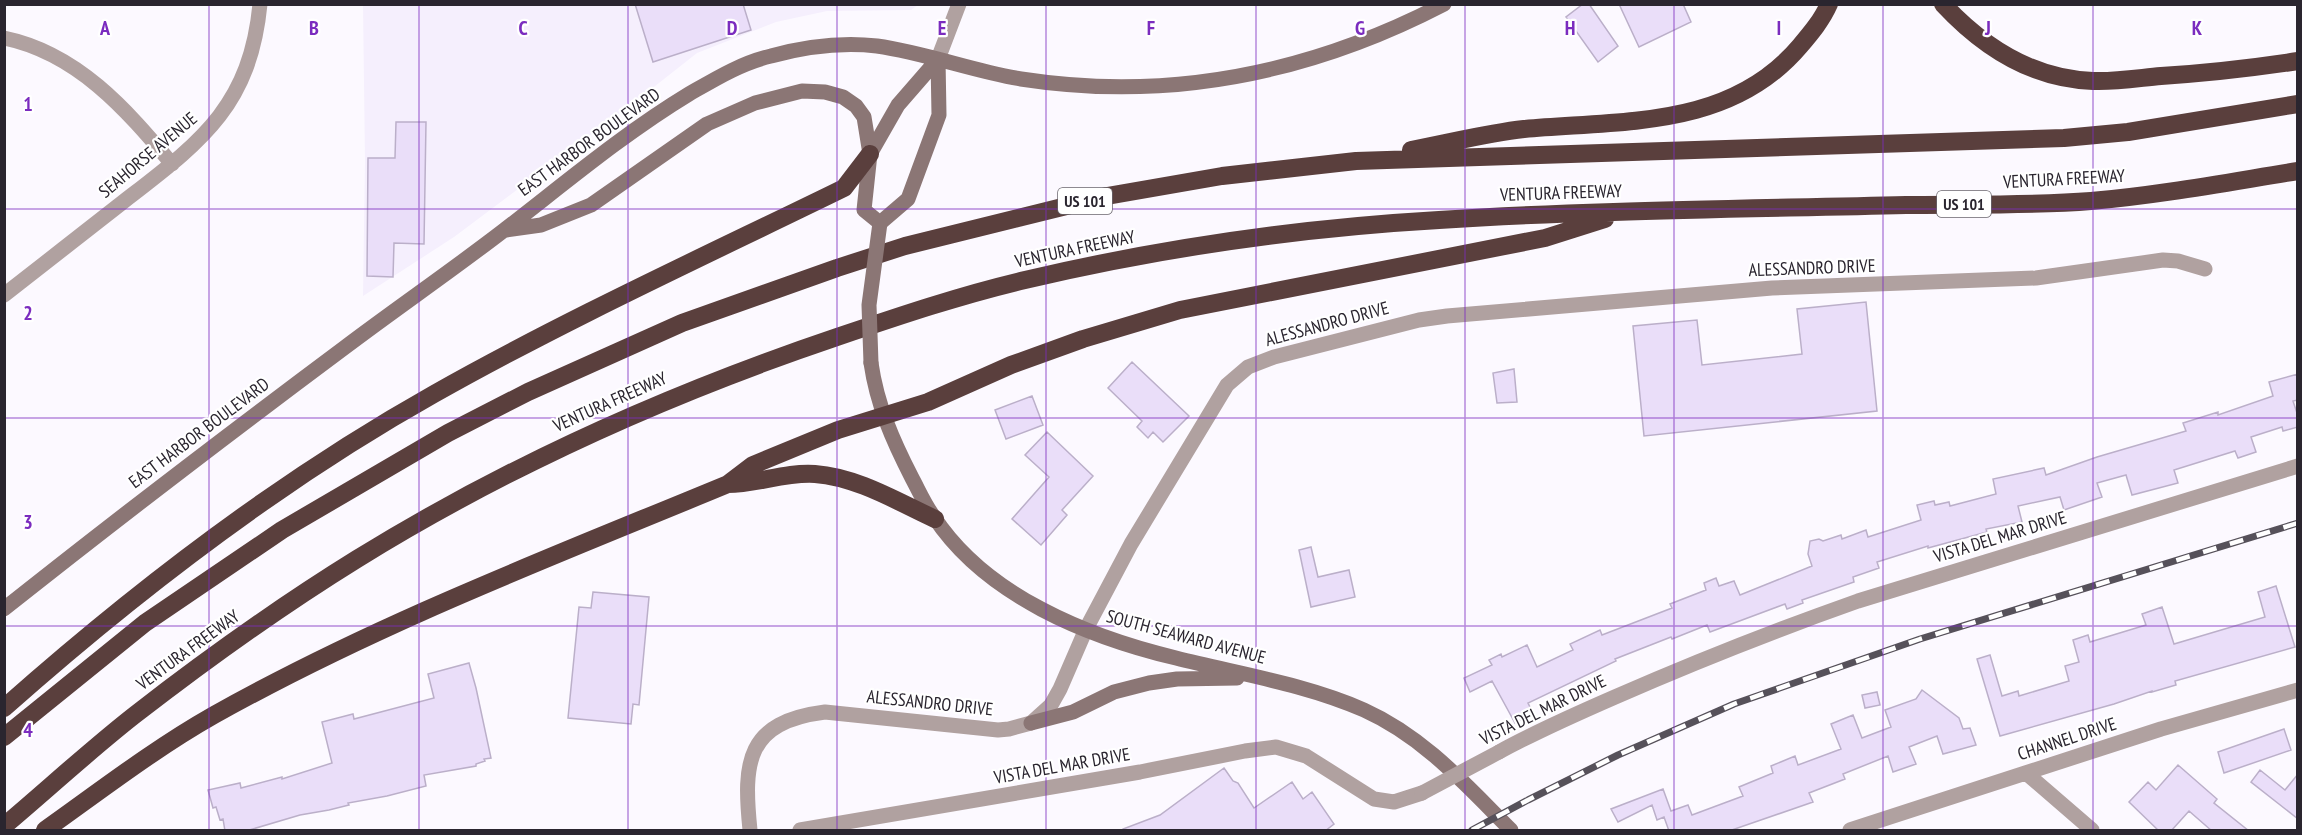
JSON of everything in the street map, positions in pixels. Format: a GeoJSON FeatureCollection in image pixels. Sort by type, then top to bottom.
{"type":"FeatureCollection","features":[{"type":"Feature","properties":{"kind":"highway"},"geometry":{"type":"LineString","coordinates":[[1356,161],[1521,129],[1674,116],[1717,105],[1755,86],[1776,71],[1811,34],[1829,4]]}},
{"type":"Feature","properties":{"kind":"highway"},"geometry":{"type":"LineString","coordinates":[[1943,4],[1961,24],[1987,45],[2020,64],[2052,75],[2093,81],[2230,71],[2298,61]]}},
{"type":"Feature","properties":{"kind":"highway","name":"US 101"},"geometry":{"type":"LineString","coordinates":[[4,737],[145,623],[282,530],[448,433],[528,392],[682,323],[905,246],[1107,196],[1222,176],[1356,161],[2064,138],[2128,132],[2298,104]]}},
{"type":"Feature","properties":{"kind":"highway"},"geometry":{"type":"LineString","coordinates":[[4,708],[73,647],[154,582],[299,477],[432,395],[540,336],[844,188],[870,154]]}},
{"type":"Feature","properties":{"kind":"highway","name":"VENTURA FREEWAY"},"geometry":{"type":"LineString","coordinates":[[4,826],[134,716],[248,632],[356,560],[450,505],[616,421],[701,386],[914,311],[1021,281],[1136,257],[1263,236],[1352,226],[1453,219],[1628,212],[2088,201],[2188,189],[2298,171]]}},
{"type":"Feature","properties":{"kind":"highway"},"geometry":{"type":"LineString","coordinates":[[45,831],[182,734],[326,656],[426,609],[728,484],[753,465],[838,430],[928,402],[1011,365],[1083,339],[1180,310],[1545,238],[1628,212]]}},
{"type":"Feature","properties":{"kind":"highway"},"geometry":{"type":"LineString","coordinates":[[728,484],[750,484],[779,476],[815,474],[849,480],[935,519]]}},
{"type":"Feature","properties":{"kind":"main road","name":"EAST HARBOR BOULEVARD"},"geometry":{"type":"LineString","coordinates":[[4,609],[145,497],[504,230],[649,118],[743,65],[770,56],[823,46],[876,46],[1007,76],[1056,84],[1126,87],[1182,85],[1224,80],[1306,62],[1380,36],[1444,4]]}},
{"type":"Feature","properties":{"kind":"main road"},"geometry":{"type":"LineString","coordinates":[[870,154],[898,105],[938,59]]}},
{"type":"Feature","properties":{"kind":"main road"},"geometry":{"type":"LineString","coordinates":[[504,230],[542,225],[591,205],[707,124],[755,103],[802,91],[825,92],[843,97],[856,106],[864,117],[870,154],[864,210],[880,223],[908,199],[939,115],[938,59]]}},
{"type":"Feature","properties":{"kind":"main road","name":"SOUTH SEAWARD AVENUE"},"geometry":{"type":"LineString","coordinates":[[880,223],[869,305],[873,377],[883,417],[900,456],[935,519],[978,566],[1038,608],[1086,629],[1148,651],[1325,695],[1366,711],[1404,731],[1444,762],[1511,831]]}},
{"type":"Feature","properties":{"kind":"main road"},"geometry":{"type":"LineString","coordinates":[[1031,723],[1072,712],[1114,692],[1149,683],[1260,678]]}},
{"type":"Feature","properties":{"kind":"street","name":"SEAHORSE AVENUE"},"geometry":{"type":"LineString","coordinates":[[4,295],[172,164],[213,126],[234,95],[249,61],[260,4]]}},
{"type":"Feature","properties":{"kind":"street"},"geometry":{"type":"LineString","coordinates":[[938,59],[959,4]]}},
{"type":"Feature","properties":{"kind":"street"},"geometry":{"type":"LineString","coordinates":[[4,38],[35,46],[56,55],[92,79],[155,143],[172,164]]}},
{"type":"Feature","properties":{"kind":"street","name":"ALESSANDRO DRIVE"},"geometry":{"type":"LineString","coordinates":[[750,831],[746,781],[748,767],[762,740],[783,722],[825,712],[921,724],[998,730],[1021,727],[1031,723],[1051,705],[1086,629],[1131,544],[1227,385],[1248,367],[1274,357],[1419,320],[1447,316],[1772,288],[2036,278],[2163,260],[2178,261],[2205,270]]}},
{"type":"Feature","properties":{"kind":"street","name":"VISTA DEL MAR DRIVE"},"geometry":{"type":"LineString","coordinates":[[800,831],[1118,776],[1245,750],[1276,747],[1306,756],[1374,799],[1395,802],[1422,794],[1500,752],[1584,711],[1685,666],[1792,624],[1858,601],[2298,466]]}},
{"type":"Feature","properties":{"kind":"street","name":"CHANNEL DRIVE"},"geometry":{"type":"LineString","coordinates":[[1850,831],[2161,729],[2298,690]]}},
{"type":"Feature","properties":{"kind":"street"},"geometry":{"type":"LineString","coordinates":[[2026,773],[2092,831]]}},
{"type":"Feature","properties":{"kind":"shaded area"},"geometry":{"type":"Polygon","coordinates":[[[363,4],[918,5],[911,10],[827,11],[776,22],[697,53],[454,237],[363,296],[365,161],[363,4]]]}},
{"type":"Feature","properties":{"kind":"building"},"geometry":{"type":"Polygon","coordinates":[[[635,4],[743,4],[751,30],[653,62],[635,4]]]}},
{"type":"Feature","properties":{"kind":"building"},"geometry":{"type":"Polygon","coordinates":[[[1583,4],[1589,4],[1618,46],[1598,62],[1566,17],[1583,4]]]}},
{"type":"Feature","properties":{"kind":"building"},"geometry":{"type":"Polygon","coordinates":[[[1619,4],[1683,4],[1691,22],[1639,47],[1619,4]]]}},
{"type":"Feature","properties":{"kind":"building"},"geometry":{"type":"Polygon","coordinates":[[[396,122],[426,122],[424,244],[394,243],[393,277],[367,276],[368,158],[395,158],[396,122]]]}},
{"type":"Feature","properties":{"kind":"building"},"geometry":{"type":"Polygon","coordinates":[[[1866,302],[1877,411],[1644,436],[1633,326],[1697,320],[1702,365],[1802,354],[1797,309],[1866,302]]]}},
{"type":"Feature","properties":{"kind":"building"},"geometry":{"type":"Polygon","coordinates":[[[1132,362],[1189,416],[1163,442],[1153,432],[1148,438],[1137,427],[1142,421],[1108,388],[1132,362]]]}},
{"type":"Feature","properties":{"kind":"building"},"geometry":{"type":"Polygon","coordinates":[[[1514,369],[1517,402],[1497,403],[1493,373],[1514,369]]]}},
{"type":"Feature","properties":{"kind":"building"},"geometry":{"type":"Polygon","coordinates":[[[2298,374],[2298,400],[2293,401],[2298,416],[2298,427],[2283,431],[2282,427],[2251,437],[2256,452],[2238,458],[2235,451],[2174,470],[2178,483],[2132,495],[2126,475],[2097,483],[2102,497],[2064,510],[2060,497],[2018,506],[2022,522],[1986,529],[1987,532],[1928,548],[1928,546],[1877,562],[1879,568],[1853,577],[1854,582],[1802,600],[1803,603],[1787,609],[1785,604],[1710,632],[1707,625],[1615,659],[1616,661],[1528,703],[1533,713],[1515,723],[1492,681],[1470,692],[1464,678],[1492,665],[1489,660],[1501,654],[1502,657],[1527,645],[1537,667],[1573,650],[1570,644],[1600,630],[1602,635],[1672,608],[1670,604],[1706,590],[1704,583],[1716,578],[1719,586],[1734,581],[1740,595],[1812,566],[1808,554],[1810,541],[1819,539],[1823,541],[1841,535],[1842,539],[1866,530],[1868,537],[1921,520],[1917,505],[1934,501],[1935,505],[1949,502],[1950,506],[1996,494],[1993,479],[2044,468],[2046,475],[2097,457],[2186,431],[2183,423],[2218,412],[2218,415],[2273,396],[2269,382],[2298,374]]]}},
{"type":"Feature","properties":{"kind":"building"},"geometry":{"type":"Polygon","coordinates":[[[1032,396],[1043,425],[1006,439],[995,410],[1032,396]]]}},
{"type":"Feature","properties":{"kind":"building"},"geometry":{"type":"Polygon","coordinates":[[[1047,432],[1093,476],[1062,510],[1067,515],[1041,545],[1012,519],[1049,477],[1025,455],[1047,432]]]}},
{"type":"Feature","properties":{"kind":"building"},"geometry":{"type":"Polygon","coordinates":[[[1311,547],[1318,577],[1349,570],[1355,597],[1311,607],[1299,550],[1311,547]]]}},
{"type":"Feature","properties":{"kind":"building"},"geometry":{"type":"Polygon","coordinates":[[[2276,586],[2295,647],[2175,681],[2176,685],[2114,704],[2000,736],[1977,659],[1990,655],[2002,696],[2018,691],[2019,696],[2069,681],[2065,666],[2079,662],[2073,640],[2088,635],[2090,642],[2146,625],[2142,614],[2162,607],[2174,644],[2265,617],[2258,592],[2276,586]]]}},
{"type":"Feature","properties":{"kind":"building"},"geometry":{"type":"Polygon","coordinates":[[[593,592],[649,597],[639,705],[633,704],[631,724],[568,718],[579,607],[591,608],[593,592]]]}},
{"type":"Feature","properties":{"kind":"building"},"geometry":{"type":"Polygon","coordinates":[[[469,663],[491,758],[484,759],[485,761],[476,766],[424,775],[426,786],[300,815],[246,831],[225,831],[223,819],[220,820],[216,807],[213,808],[208,790],[240,783],[241,788],[282,777],[282,779],[332,763],[322,722],[353,714],[354,719],[434,698],[428,674],[469,663]]]}},
{"type":"Feature","properties":{"kind":"building"},"geometry":{"type":"Polygon","coordinates":[[[1922,690],[1959,718],[1963,729],[1970,728],[1976,745],[1943,754],[1937,736],[1909,747],[1916,764],[1893,772],[1888,756],[1843,774],[1845,779],[1809,793],[1813,802],[1729,831],[1669,831],[1664,817],[1657,820],[1652,805],[1618,822],[1611,809],[1663,789],[1671,811],[1688,805],[1692,815],[1743,796],[1739,787],[1773,773],[1771,766],[1795,756],[1798,765],[1841,749],[1831,724],[1853,715],[1862,738],[1891,727],[1885,710],[1916,699],[1922,690]]]}},
{"type":"Feature","properties":{"kind":"building"},"geometry":{"type":"Polygon","coordinates":[[[1877,692],[1880,705],[1865,708],[1862,695],[1877,692]]]}},
{"type":"Feature","properties":{"kind":"building"},"geometry":{"type":"Polygon","coordinates":[[[2284,729],[2291,750],[2224,773],[2218,752],[2284,729]]]}},
{"type":"Feature","properties":{"kind":"building"},"geometry":{"type":"Polygon","coordinates":[[[2178,765],[2217,799],[2214,803],[2249,831],[2212,831],[2189,811],[2171,831],[2159,831],[2129,802],[2148,782],[2156,790],[2178,765]]]}},
{"type":"Feature","properties":{"kind":"building"},"geometry":{"type":"Polygon","coordinates":[[[1224,768],[1233,781],[1238,783],[1254,808],[1292,782],[1303,799],[1312,792],[1334,824],[1325,831],[1123,831],[1123,829],[1160,815],[1224,768]]]}},
{"type":"Feature","properties":{"kind":"building"},"geometry":{"type":"Polygon","coordinates":[[[2260,770],[2285,790],[2298,774],[2298,819],[2251,782],[2260,770]]]}},
{"type":"Feature","properties":{"kind":"railway"},"geometry":{"type":"LineString","coordinates":[[1472,830],[1618,755],[1734,704],[1920,639],[2298,523]]}}]}
